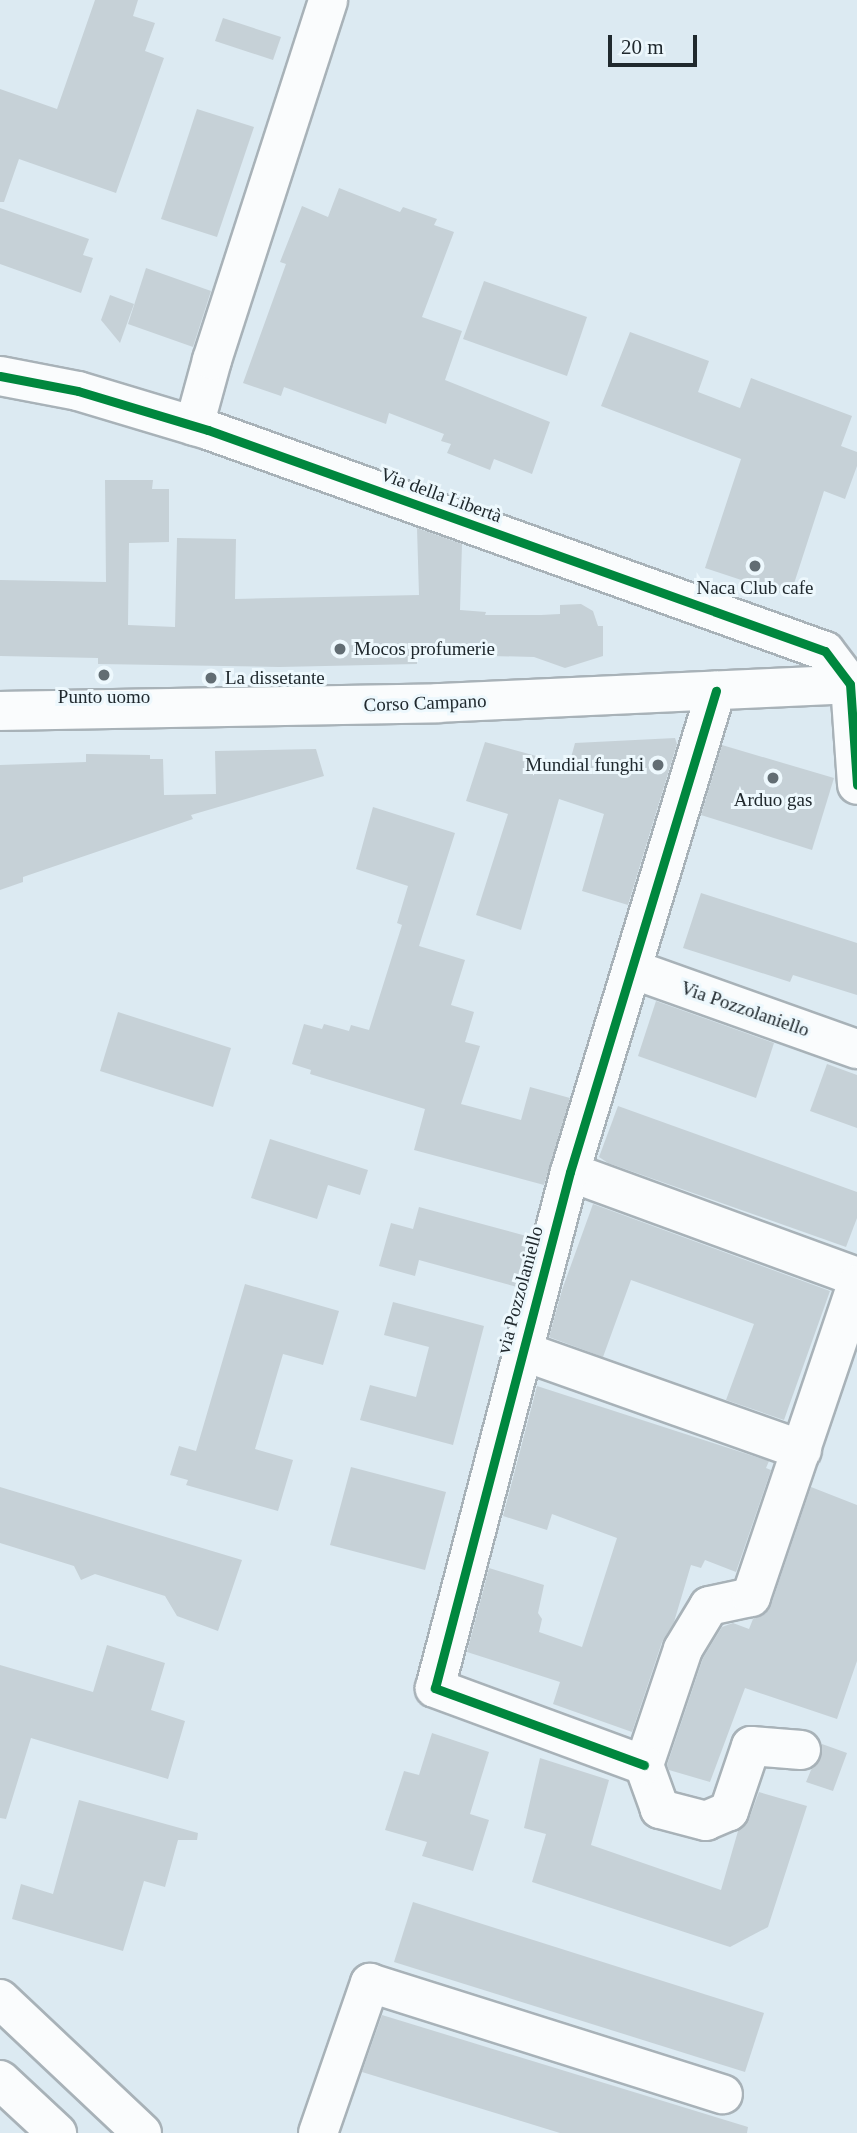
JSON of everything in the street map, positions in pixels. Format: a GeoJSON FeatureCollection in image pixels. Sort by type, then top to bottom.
{"type":"FeatureCollection","features":[{"type":"Feature","properties":{"kind":"street"},"geometry":{"type":"LineString","coordinates":[[194,426],[212,360],[328,0]]}},
{"type":"Feature","properties":{"kind":"street","name":"Via della Libertà"},"geometry":{"type":"LineString","coordinates":[[0,376],[78,391],[194,426],[825,651],[853,684]]}},
{"type":"Feature","properties":{"kind":"street"},"geometry":{"type":"LineString","coordinates":[[853,684],[857,785]]}},
{"type":"Feature","properties":{"kind":"street","name":"Corso Campano"},"geometry":{"type":"LineString","coordinates":[[0,711],[425,704],[853,684]]}},
{"type":"Feature","properties":{"kind":"street","name":"via Pozzolaniello"},"geometry":{"type":"LineString","coordinates":[[644,1765],[435,1688],[570,1172],[716,691]]}},
{"type":"Feature","properties":{"kind":"street","name":"Via Pozzolaniello"},"geometry":{"type":"LineString","coordinates":[[632,970],[857,1049]]}},
{"type":"Feature","properties":{"kind":"street"},"geometry":{"type":"LineString","coordinates":[[570,1172],[857,1277]]}},
{"type":"Feature","properties":{"kind":"street"},"geometry":{"type":"LineString","coordinates":[[801,1750],[751,1746],[729,1811],[706,1821],[660,1809],[644,1765],[683,1649],[709,1606],[751,1597],[857,1284]]}},
{"type":"Feature","properties":{"kind":"street","name":"via Pozzolaniello"},"geometry":{"type":"LineString","coordinates":[[522,1350],[802,1450]]}},
{"type":"Feature","properties":{"kind":"street"},"geometry":{"type":"LineString","coordinates":[[318,2133],[370,1983],[723,2094]]}},
{"type":"Feature","properties":{"kind":"street"},"geometry":{"type":"LineString","coordinates":[[0,1999],[142,2133]]}},
{"type":"Feature","properties":{"kind":"street"},"geometry":{"type":"LineString","coordinates":[[0,2080],[57,2133]]}},
{"type":"Feature","properties":{"kind":"building"},"geometry":{"type":"Polygon","coordinates":[[[95,0],[138,0],[133,16],[155,23],[145,51],[164,58],[116,193],[19,159],[4,202],[0,202],[0,89],[57,109],[95,0]]]}},
{"type":"Feature","properties":{"kind":"building"},"geometry":{"type":"Polygon","coordinates":[[[223,18],[281,37],[273,60],[215,41],[223,18]]]}},
{"type":"Feature","properties":{"kind":"building"},"geometry":{"type":"Polygon","coordinates":[[[197,109],[254,127],[217,237],[161,219],[197,109]]]}},
{"type":"Feature","properties":{"kind":"building"},"geometry":{"type":"Polygon","coordinates":[[[339,188],[400,212],[403,207],[437,219],[434,225],[454,232],[422,317],[462,331],[445,380],[550,422],[532,474],[494,459],[490,470],[447,453],[451,444],[441,441],[444,434],[389,413],[386,424],[284,387],[281,396],[243,383],[286,264],[280,262],[302,206],[328,217],[339,188]]]}},
{"type":"Feature","properties":{"kind":"building"},"geometry":{"type":"Polygon","coordinates":[[[0,208],[89,239],[83,255],[93,258],[81,293],[0,264],[0,208]]]}},
{"type":"Feature","properties":{"kind":"building"},"geometry":{"type":"Polygon","coordinates":[[[146,268],[211,291],[193,347],[128,324],[146,268]]]}},
{"type":"Feature","properties":{"kind":"building"},"geometry":{"type":"Polygon","coordinates":[[[484,281],[587,317],[567,376],[463,339],[484,281]]]}},
{"type":"Feature","properties":{"kind":"building"},"geometry":{"type":"Polygon","coordinates":[[[110,295],[134,304],[120,343],[101,320],[110,295]]]}},
{"type":"Feature","properties":{"kind":"building"},"geometry":{"type":"Polygon","coordinates":[[[630,332],[709,361],[698,392],[740,408],[751,378],[852,416],[841,446],[857,452],[857,466],[845,499],[824,491],[790,596],[705,568],[741,459],[601,406],[630,332]]]}},
{"type":"Feature","properties":{"kind":"building"},"geometry":{"type":"Polygon","coordinates":[[[105,480],[153,480],[152,489],[169,489],[169,542],[129,543],[128,625],[175,627],[177,538],[236,539],[235,599],[419,595],[417,528],[462,544],[460,610],[486,612],[485,615],[541,615],[560,614],[560,605],[581,604],[593,611],[598,626],[603,626],[603,656],[565,668],[534,657],[417,654],[417,664],[279,667],[98,664],[98,658],[0,656],[0,580],[106,582],[105,480]]]}},
{"type":"Feature","properties":{"kind":"building"},"geometry":{"type":"Polygon","coordinates":[[[675,738],[677,744],[628,905],[582,891],[604,814],[559,799],[521,930],[476,915],[508,814],[466,801],[485,742],[569,765],[575,743],[675,738]]]}},
{"type":"Feature","properties":{"kind":"building"},"geometry":{"type":"Polygon","coordinates":[[[722,745],[834,778],[812,850],[701,815],[722,745]]]}},
{"type":"Feature","properties":{"kind":"building"},"geometry":{"type":"Polygon","coordinates":[[[316,749],[324,776],[191,815],[193,819],[23,877],[23,882],[0,890],[0,765],[86,762],[86,754],[150,755],[150,759],[163,759],[164,795],[216,794],[215,751],[316,749]]]}},
{"type":"Feature","properties":{"kind":"building"},"geometry":{"type":"Polygon","coordinates":[[[373,807],[455,833],[419,946],[465,960],[451,1005],[474,1012],[465,1042],[480,1046],[461,1104],[521,1120],[530,1087],[570,1098],[544,1185],[414,1150],[425,1109],[310,1074],[311,1070],[292,1064],[304,1024],[322,1029],[324,1024],[349,1031],[351,1025],[369,1030],[402,925],[397,923],[408,886],[356,869],[373,807]]]}},
{"type":"Feature","properties":{"kind":"building"},"geometry":{"type":"Polygon","coordinates":[[[701,893],[857,943],[857,995],[793,975],[790,982],[683,948],[701,893]]]}},
{"type":"Feature","properties":{"kind":"building"},"geometry":{"type":"Polygon","coordinates":[[[656,1001],[774,1043],[756,1098],[638,1056],[656,1001]]]}},
{"type":"Feature","properties":{"kind":"building"},"geometry":{"type":"Polygon","coordinates":[[[118,1012],[231,1048],[213,1107],[100,1071],[118,1012]]]}},
{"type":"Feature","properties":{"kind":"building"},"geometry":{"type":"Polygon","coordinates":[[[827,1064],[857,1075],[857,1128],[810,1111],[827,1064]]]}},
{"type":"Feature","properties":{"kind":"building"},"geometry":{"type":"Polygon","coordinates":[[[618,1106],[857,1192],[857,1218],[846,1247],[608,1163],[599,1157],[618,1106]]]}},
{"type":"Feature","properties":{"kind":"building"},"geometry":{"type":"Polygon","coordinates":[[[270,1139],[368,1170],[360,1195],[328,1185],[317,1219],[251,1198],[270,1139]]]}},
{"type":"Feature","properties":{"kind":"building"},"geometry":{"type":"Polygon","coordinates":[[[593,1204],[830,1291],[784,1420],[726,1400],[754,1324],[631,1280],[603,1357],[549,1337],[562,1290],[593,1204]]]}},
{"type":"Feature","properties":{"kind":"building"},"geometry":{"type":"Polygon","coordinates":[[[419,1207],[530,1237],[517,1287],[419,1260],[415,1276],[379,1266],[391,1223],[413,1229],[419,1207]]]}},
{"type":"Feature","properties":{"kind":"building"},"geometry":{"type":"Polygon","coordinates":[[[245,1284],[339,1311],[323,1365],[283,1354],[255,1449],[293,1460],[278,1511],[186,1485],[188,1480],[170,1475],[179,1446],[196,1451],[245,1284]]]}},
{"type":"Feature","properties":{"kind":"building"},"geometry":{"type":"Polygon","coordinates":[[[393,1302],[484,1326],[453,1445],[360,1420],[370,1385],[416,1397],[429,1347],[384,1335],[393,1302]]]}},
{"type":"Feature","properties":{"kind":"building"},"geometry":{"type":"Polygon","coordinates":[[[537,1386],[769,1461],[766,1468],[771,1470],[736,1572],[705,1560],[701,1568],[691,1565],[674,1622],[662,1642],[632,1732],[553,1704],[560,1682],[467,1652],[489,1568],[544,1585],[538,1613],[542,1619],[539,1632],[582,1647],[617,1538],[552,1514],[547,1530],[503,1516],[537,1386]]]}},
{"type":"Feature","properties":{"kind":"building"},"geometry":{"type":"Polygon","coordinates":[[[351,1467],[446,1492],[425,1570],[330,1545],[351,1467]]]}},
{"type":"Feature","properties":{"kind":"building"},"geometry":{"type":"Polygon","coordinates":[[[0,1487],[242,1560],[218,1631],[177,1616],[165,1596],[95,1574],[81,1580],[74,1566],[0,1543],[0,1487]]]}},
{"type":"Feature","properties":{"kind":"building"},"geometry":{"type":"Polygon","coordinates":[[[811,1487],[857,1505],[857,1661],[837,1719],[745,1688],[710,1782],[669,1770],[667,1765],[703,1658],[722,1627],[733,1623],[749,1629],[753,1619],[765,1614],[771,1605],[811,1487]]]}},
{"type":"Feature","properties":{"kind":"building"},"geometry":{"type":"Polygon","coordinates":[[[107,1645],[165,1663],[151,1710],[185,1721],[168,1779],[31,1738],[6,1819],[0,1818],[0,1665],[93,1692],[107,1645]]]}},
{"type":"Feature","properties":{"kind":"building"},"geometry":{"type":"Polygon","coordinates":[[[432,1733],[489,1752],[470,1814],[489,1820],[473,1871],[422,1856],[427,1842],[385,1830],[404,1771],[419,1775],[432,1733]]]}},
{"type":"Feature","properties":{"kind":"building"},"geometry":{"type":"Polygon","coordinates":[[[822,1744],[847,1753],[833,1791],[806,1782],[811,1770],[819,1762],[822,1744]]]}},
{"type":"Feature","properties":{"kind":"building"},"geometry":{"type":"Polygon","coordinates":[[[540,1758],[609,1780],[591,1845],[721,1890],[738,1831],[749,1819],[759,1792],[807,1806],[768,1927],[730,1947],[532,1882],[546,1834],[524,1828],[540,1758]]]}},
{"type":"Feature","properties":{"kind":"building"},"geometry":{"type":"Polygon","coordinates":[[[79,1800],[198,1833],[197,1840],[178,1840],[165,1887],[144,1881],[123,1951],[12,1919],[21,1884],[53,1894],[79,1800]]]}},
{"type":"Feature","properties":{"kind":"building"},"geometry":{"type":"Polygon","coordinates":[[[413,1902],[764,2013],[745,2072],[394,1962],[413,1902]]]}},
{"type":"Feature","properties":{"kind":"building"},"geometry":{"type":"Polygon","coordinates":[[[382,2015],[748,2127],[747,2133],[560,2133],[362,2072],[382,2015]]]}},
{"type":"Feature","properties":{"kind":"cycle path"},"geometry":{"type":"LineString","coordinates":[[0,376],[78,391],[208,430],[825,651],[850,684],[857,785]]}},
{"type":"Feature","properties":{"kind":"cycle path"},"geometry":{"type":"LineString","coordinates":[[644,1765],[435,1688],[570,1172],[716,691]]}},
{"type":"Feature","properties":{"kind":"place","name":"Naca Club cafe"},"geometry":{"type":"Point","coordinates":[755,566]}},
{"type":"Feature","properties":{"kind":"place","name":"Mocos profumerie"},"geometry":{"type":"Point","coordinates":[340,649]}},
{"type":"Feature","properties":{"kind":"place","name":"Punto uomo"},"geometry":{"type":"Point","coordinates":[104,675]}},
{"type":"Feature","properties":{"kind":"place","name":"La dissetante"},"geometry":{"type":"Point","coordinates":[211,678]}},
{"type":"Feature","properties":{"kind":"place","name":"Mundial funghi"},"geometry":{"type":"Point","coordinates":[658,765]}},
{"type":"Feature","properties":{"kind":"place","name":"Arduo gas"},"geometry":{"type":"Point","coordinates":[773,778]}}]}
